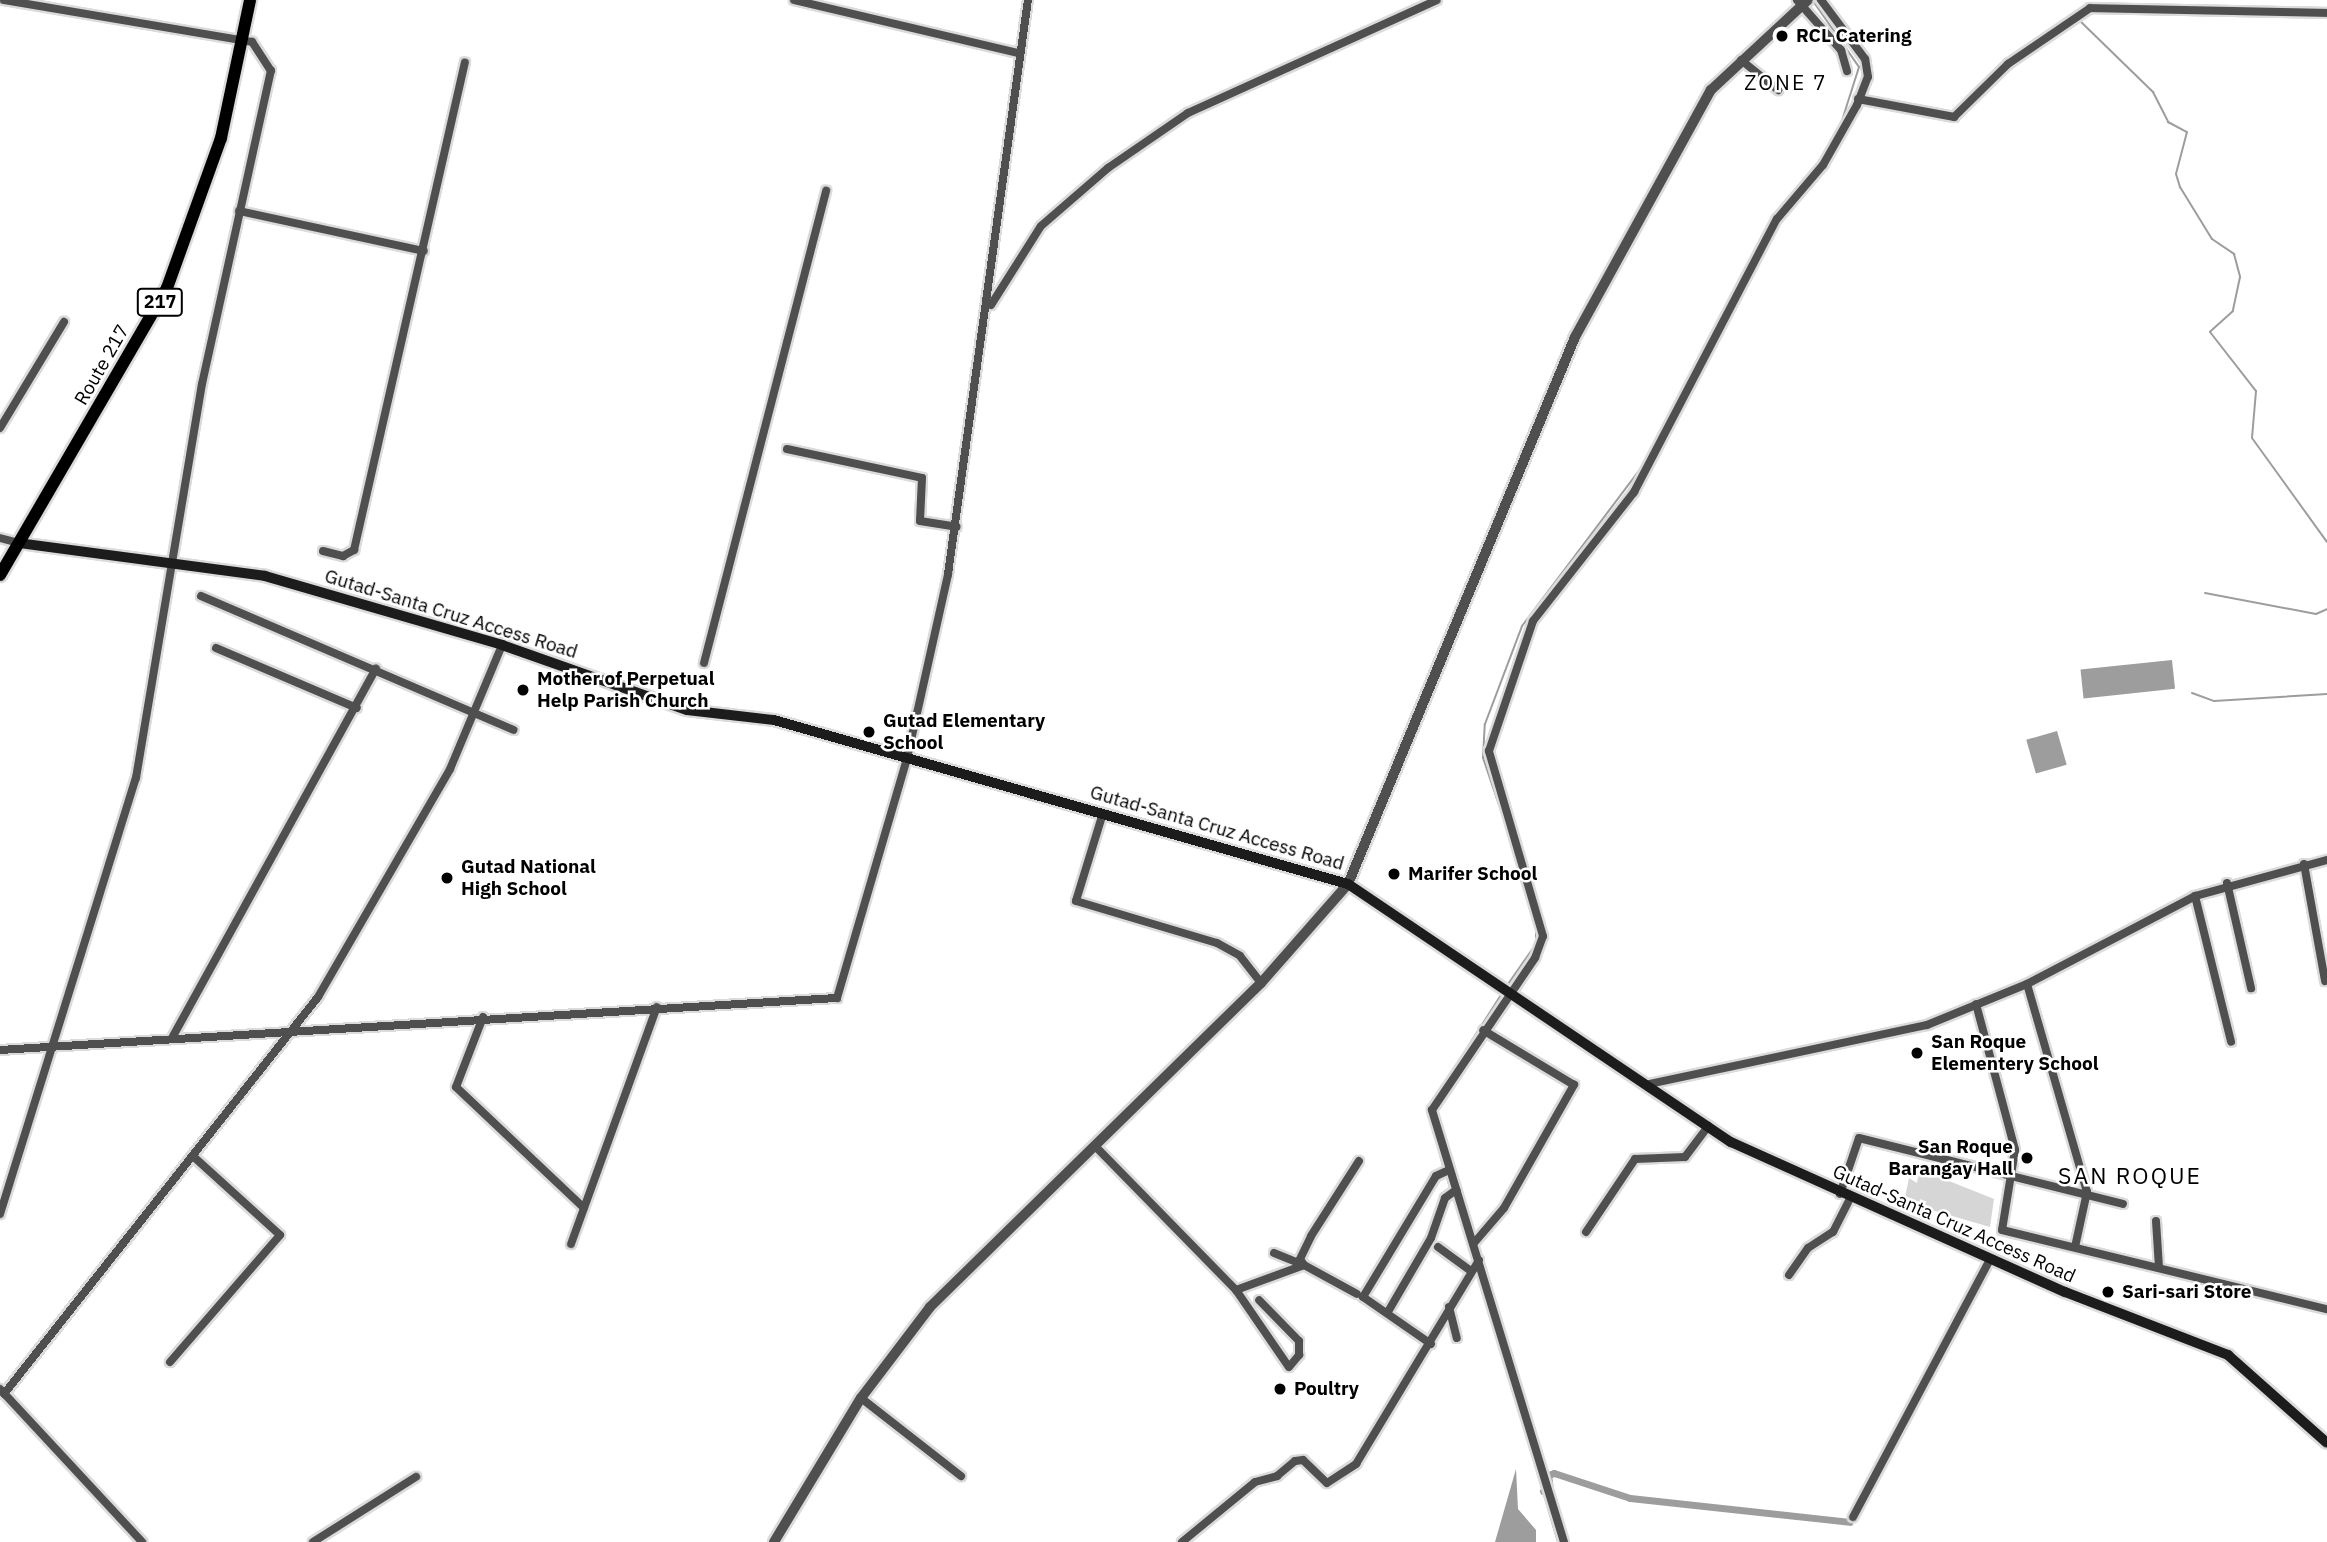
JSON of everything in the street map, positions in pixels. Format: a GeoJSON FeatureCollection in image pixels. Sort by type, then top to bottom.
{"type":"FeatureCollection","features":[{"type":"Feature","properties":{"kind":"main road","name":"Route 217"},"geometry":{"type":"LineString","coordinates":[[0,575],[167,288],[197,220],[250,0]]}},
{"type":"Feature","properties":{"kind":"main road","name":"Gutad-Santa Cruz Access Road"},"geometry":{"type":"LineString","coordinates":[[19,543],[170,558],[265,576],[502,645],[687,710],[774,720],[1348,884],[1708,1126],[1845,1197],[2228,1354],[2327,1443]]}},
{"type":"Feature","properties":{"kind":"street"},"geometry":{"type":"LineString","coordinates":[[0,1214],[136,778],[170,558],[239,211],[271,71],[268,58],[242,41],[4,0]]}},
{"type":"Feature","properties":{"kind":"street"},"geometry":{"type":"LineString","coordinates":[[793,0],[818,3],[1019,53]]}},
{"type":"Feature","properties":{"kind":"street"},"geometry":{"type":"LineString","coordinates":[[0,1050],[483,1017],[837,998],[907,758],[957,527],[990,308],[1019,53],[1028,0]]}},
{"type":"Feature","properties":{"kind":"street"},"geometry":{"type":"LineString","coordinates":[[990,308],[1041,226],[1119,160],[1188,113],[1437,0]]}},
{"type":"Feature","properties":{"kind":"street"},"geometry":{"type":"LineString","coordinates":[[1564,1542],[1432,1110],[1543,936],[1490,763],[1511,676],[1533,621],[1658,453],[1777,219],[1824,165],[1868,76],[1865,59],[1821,0]]}},
{"type":"Feature","properties":{"kind":"street"},"geometry":{"type":"LineString","coordinates":[[774,1542],[861,1398],[930,1307],[1261,983],[1348,884],[1575,337],[1672,155],[1711,90],[1804,1],[1841,50],[1847,71]]}},
{"type":"Feature","properties":{"kind":"street"},"geometry":{"type":"LineString","coordinates":[[1858,99],[1954,117],[2001,70],[2076,14],[2327,13]]}},
{"type":"Feature","properties":{"kind":"street"},"geometry":{"type":"LineString","coordinates":[[1741,60],[1778,90]]}},
{"type":"Feature","properties":{"kind":"street"},"geometry":{"type":"LineString","coordinates":[[323,551],[343,556],[354,550],[465,62]]}},
{"type":"Feature","properties":{"kind":"street"},"geometry":{"type":"LineString","coordinates":[[704,663],[826,191]]}},
{"type":"Feature","properties":{"kind":"street"},"geometry":{"type":"LineString","coordinates":[[239,211],[424,251]]}},
{"type":"Feature","properties":{"kind":"street"},"geometry":{"type":"LineString","coordinates":[[0,428],[64,322]]}},
{"type":"Feature","properties":{"kind":"street"},"geometry":{"type":"LineString","coordinates":[[787,449],[922,478],[920,521],[957,527]]}},
{"type":"Feature","properties":{"kind":"street"},"geometry":{"type":"LineString","coordinates":[[0,538],[19,543]]}},
{"type":"Feature","properties":{"kind":"street"},"geometry":{"type":"LineString","coordinates":[[201,596],[514,730]]}},
{"type":"Feature","properties":{"kind":"street"},"geometry":{"type":"LineString","coordinates":[[142,1542],[2,1392],[293,1031],[477,714],[502,645]]}},
{"type":"Feature","properties":{"kind":"street"},"geometry":{"type":"LineString","coordinates":[[216,648],[357,708]]}},
{"type":"Feature","properties":{"kind":"street"},"geometry":{"type":"LineString","coordinates":[[172,1038],[357,708],[376,669]]}},
{"type":"Feature","properties":{"kind":"street"},"geometry":{"type":"LineString","coordinates":[[1103,813],[1076,901],[1217,943],[1240,956],[1261,983]]}},
{"type":"Feature","properties":{"kind":"street"},"geometry":{"type":"LineString","coordinates":[[1649,1084],[1884,1037],[2027,984],[2195,896],[2227,883],[2327,860]]}},
{"type":"Feature","properties":{"kind":"street"},"geometry":{"type":"LineString","coordinates":[[2304,864],[2325,981]]}},
{"type":"Feature","properties":{"kind":"street"},"geometry":{"type":"LineString","coordinates":[[2227,883],[2251,988]]}},
{"type":"Feature","properties":{"kind":"street"},"geometry":{"type":"LineString","coordinates":[[2195,896],[2231,1042]]}},
{"type":"Feature","properties":{"kind":"street"},"geometry":{"type":"LineString","coordinates":[[2027,984],[2087,1192],[2075,1247]]}},
{"type":"Feature","properties":{"kind":"street"},"geometry":{"type":"LineString","coordinates":[[1976,1004],[2006,1110],[2015,1176],[2003,1230],[2327,1309]]}},
{"type":"Feature","properties":{"kind":"street"},"geometry":{"type":"LineString","coordinates":[[571,1244],[657,1007]]}},
{"type":"Feature","properties":{"kind":"street"},"geometry":{"type":"LineString","coordinates":[[483,1017],[456,1087],[584,1208]]}},
{"type":"Feature","properties":{"kind":"street"},"geometry":{"type":"LineString","coordinates":[[1474,1243],[1504,1208],[1574,1085],[1483,1030]]}},
{"type":"Feature","properties":{"kind":"street"},"geometry":{"type":"LineString","coordinates":[[1586,1232],[1635,1159],[1687,1156],[1708,1126]]}},
{"type":"Feature","properties":{"kind":"street"},"geometry":{"type":"LineString","coordinates":[[1789,1275],[1808,1248],[1833,1232],[1845,1197],[1859,1138],[2087,1192],[2123,1204]]}},
{"type":"Feature","properties":{"kind":"street"},"geometry":{"type":"LineString","coordinates":[[1095,1146],[1236,1290],[1289,1367],[1299,1355],[1298,1342],[1259,1300]]}},
{"type":"Feature","properties":{"kind":"street"},"geometry":{"type":"LineString","coordinates":[[170,1362],[280,1235],[193,1156]]}},
{"type":"Feature","properties":{"kind":"street"},"geometry":{"type":"LineString","coordinates":[[1304,1265],[1300,1259],[1311,1236],[1359,1161]]}},
{"type":"Feature","properties":{"kind":"street"},"geometry":{"type":"LineString","coordinates":[[1431,1344],[1389,1310],[1363,1297],[1436,1176],[1449,1170]]}},
{"type":"Feature","properties":{"kind":"street"},"geometry":{"type":"LineString","coordinates":[[1389,1310],[1431,1238],[1446,1198],[1456,1190]]}},
{"type":"Feature","properties":{"kind":"street"},"geometry":{"type":"LineString","coordinates":[[2156,1222],[2159,1268]]}},
{"type":"Feature","properties":{"kind":"street"},"geometry":{"type":"LineString","coordinates":[[1438,1247],[1470,1270]]}},
{"type":"Feature","properties":{"kind":"street"},"geometry":{"type":"LineString","coordinates":[[1275,1253],[1304,1265],[1357,1294]]}},
{"type":"Feature","properties":{"kind":"street"},"geometry":{"type":"LineString","coordinates":[[1853,1517],[1992,1258]]}},
{"type":"Feature","properties":{"kind":"street"},"geometry":{"type":"LineString","coordinates":[[1182,1542],[1255,1482],[1277,1476],[1295,1461],[1303,1460],[1327,1483],[1356,1464],[1431,1344],[1470,1270],[1479,1260]]}},
{"type":"Feature","properties":{"kind":"street"},"geometry":{"type":"LineString","coordinates":[[1236,1290],[1304,1265]]}},
{"type":"Feature","properties":{"kind":"street"},"geometry":{"type":"LineString","coordinates":[[1449,1307],[1457,1338]]}},
{"type":"Feature","properties":{"kind":"street"},"geometry":{"type":"LineString","coordinates":[[861,1398],[961,1476]]}},
{"type":"Feature","properties":{"kind":"street"},"geometry":{"type":"LineString","coordinates":[[313,1542],[416,1477]]}},
{"type":"Feature","properties":{"kind":"shaded area"},"geometry":{"type":"Polygon","coordinates":[[[2172,660],[2175,689],[2084,698],[2081,670],[2172,660]]]}},
{"type":"Feature","properties":{"kind":"shaded area"},"geometry":{"type":"Polygon","coordinates":[[[2057,731],[2067,765],[2036,773],[2026,740],[2057,731]]]}},
{"type":"Feature","properties":{"kind":"shaded area"},"geometry":{"type":"Polygon","coordinates":[[[1919,1169],[1994,1199],[1990,1227],[1904,1202],[1909,1178],[1917,1183],[1919,1169]]]}},
{"type":"Feature","properties":{"kind":"shaded area"},"geometry":{"type":"Polygon","coordinates":[[[1516,1469],[1518,1509],[1536,1530],[1536,1542],[1495,1542],[1516,1469]]]}},
{"type":"Feature","properties":{"kind":"waterway"},"geometry":{"type":"LineString","coordinates":[[1813,1],[1859,67],[1840,127]]}},
{"type":"Feature","properties":{"kind":"waterway"},"geometry":{"type":"LineString","coordinates":[[2044,35],[2091,4]]}},
{"type":"Feature","properties":{"kind":"waterway"},"geometry":{"type":"LineString","coordinates":[[2107,4],[2189,6]]}},
{"type":"Feature","properties":{"kind":"waterway"},"geometry":{"type":"LineString","coordinates":[[2078,19],[2153,92],[2168,122],[2187,132],[2176,174],[2180,187],[2212,239],[2234,254],[2240,277],[2233,311],[2210,332],[2256,391],[2252,438],[2327,542]]}},
{"type":"Feature","properties":{"kind":"waterway"},"geometry":{"type":"LineString","coordinates":[[1971,95],[2000,67]]}},
{"type":"Feature","properties":{"kind":"waterway"},"geometry":{"type":"LineString","coordinates":[[1950,113],[1962,104]]}},
{"type":"Feature","properties":{"kind":"waterway"},"geometry":{"type":"LineString","coordinates":[[1812,172],[1827,150]]}},
{"type":"Feature","properties":{"kind":"waterway"},"geometry":{"type":"LineString","coordinates":[[1512,843],[1483,758],[1485,724],[1522,626],[1644,464]]}},
{"type":"Feature","properties":{"kind":"waterway"},"geometry":{"type":"LineString","coordinates":[[2205,593],[2316,614],[2327,609]]}},
{"type":"Feature","properties":{"kind":"waterway"},"geometry":{"type":"LineString","coordinates":[[2192,693],[2214,701],[2327,694]]}},
{"type":"Feature","properties":{"kind":"waterway"},"geometry":{"type":"LineString","coordinates":[[1506,987],[1536,944],[1536,925]]}},
{"type":"Feature","properties":{"kind":"waterway"},"geometry":{"type":"LineString","coordinates":[[1430,1106],[1501,995]]}},
{"type":"Feature","properties":{"kind":"waterway"},"geometry":{"type":"LineString","coordinates":[[1430,1115],[1444,1170]]}},
{"type":"Feature","properties":{"kind":"waterway"},"geometry":{"type":"LineString","coordinates":[[1446,1175],[1451,1190]]}},
{"type":"Feature","properties":{"kind":"waterway"},"geometry":{"type":"LineString","coordinates":[[1454,1197],[1465,1232]]}},
{"type":"Feature","properties":{"kind":"waterway"},"geometry":{"type":"LineString","coordinates":[[1486,1299],[1558,1542]]}},
{"type":"Feature","properties":{"kind":"waterway"},"geometry":{"type":"LineString","coordinates":[[1543,1491],[1550,1489],[1548,1475],[1554,1473],[1630,1498],[1850,1522]]}},
{"type":"Feature","properties":{"kind":"place","name":"RCL Catering"},"geometry":{"type":"Point","coordinates":[1782,36]}},
{"type":"Feature","properties":{"kind":"place","name":"Mother of Perpetual Help Parish Church"},"geometry":{"type":"Point","coordinates":[523,690]}},
{"type":"Feature","properties":{"kind":"place","name":"Gutad Elementary School"},"geometry":{"type":"Point","coordinates":[869,732]}},
{"type":"Feature","properties":{"kind":"place","name":"Marifer School"},"geometry":{"type":"Point","coordinates":[1394,874]}},
{"type":"Feature","properties":{"kind":"place","name":"Gutad National High School"},"geometry":{"type":"Point","coordinates":[447,878]}},
{"type":"Feature","properties":{"kind":"place","name":"San Roque Elementery School"},"geometry":{"type":"Point","coordinates":[1917,1053]}},
{"type":"Feature","properties":{"kind":"place","name":"San Roque Barangay Hall"},"geometry":{"type":"Point","coordinates":[2027,1158]}},
{"type":"Feature","properties":{"kind":"place","name":"Sari-sari Store"},"geometry":{"type":"Point","coordinates":[2108,1292]}},
{"type":"Feature","properties":{"kind":"place","name":"Poultry"},"geometry":{"type":"Point","coordinates":[1280,1389]}},
{"type":"Feature","properties":{"kind":"district","name":"ZONE 7"},"geometry":{"type":"Point","coordinates":[1786,82]}},
{"type":"Feature","properties":{"kind":"district","name":"SAN ROQUE"},"geometry":{"type":"Point","coordinates":[2130,1175]}}]}
